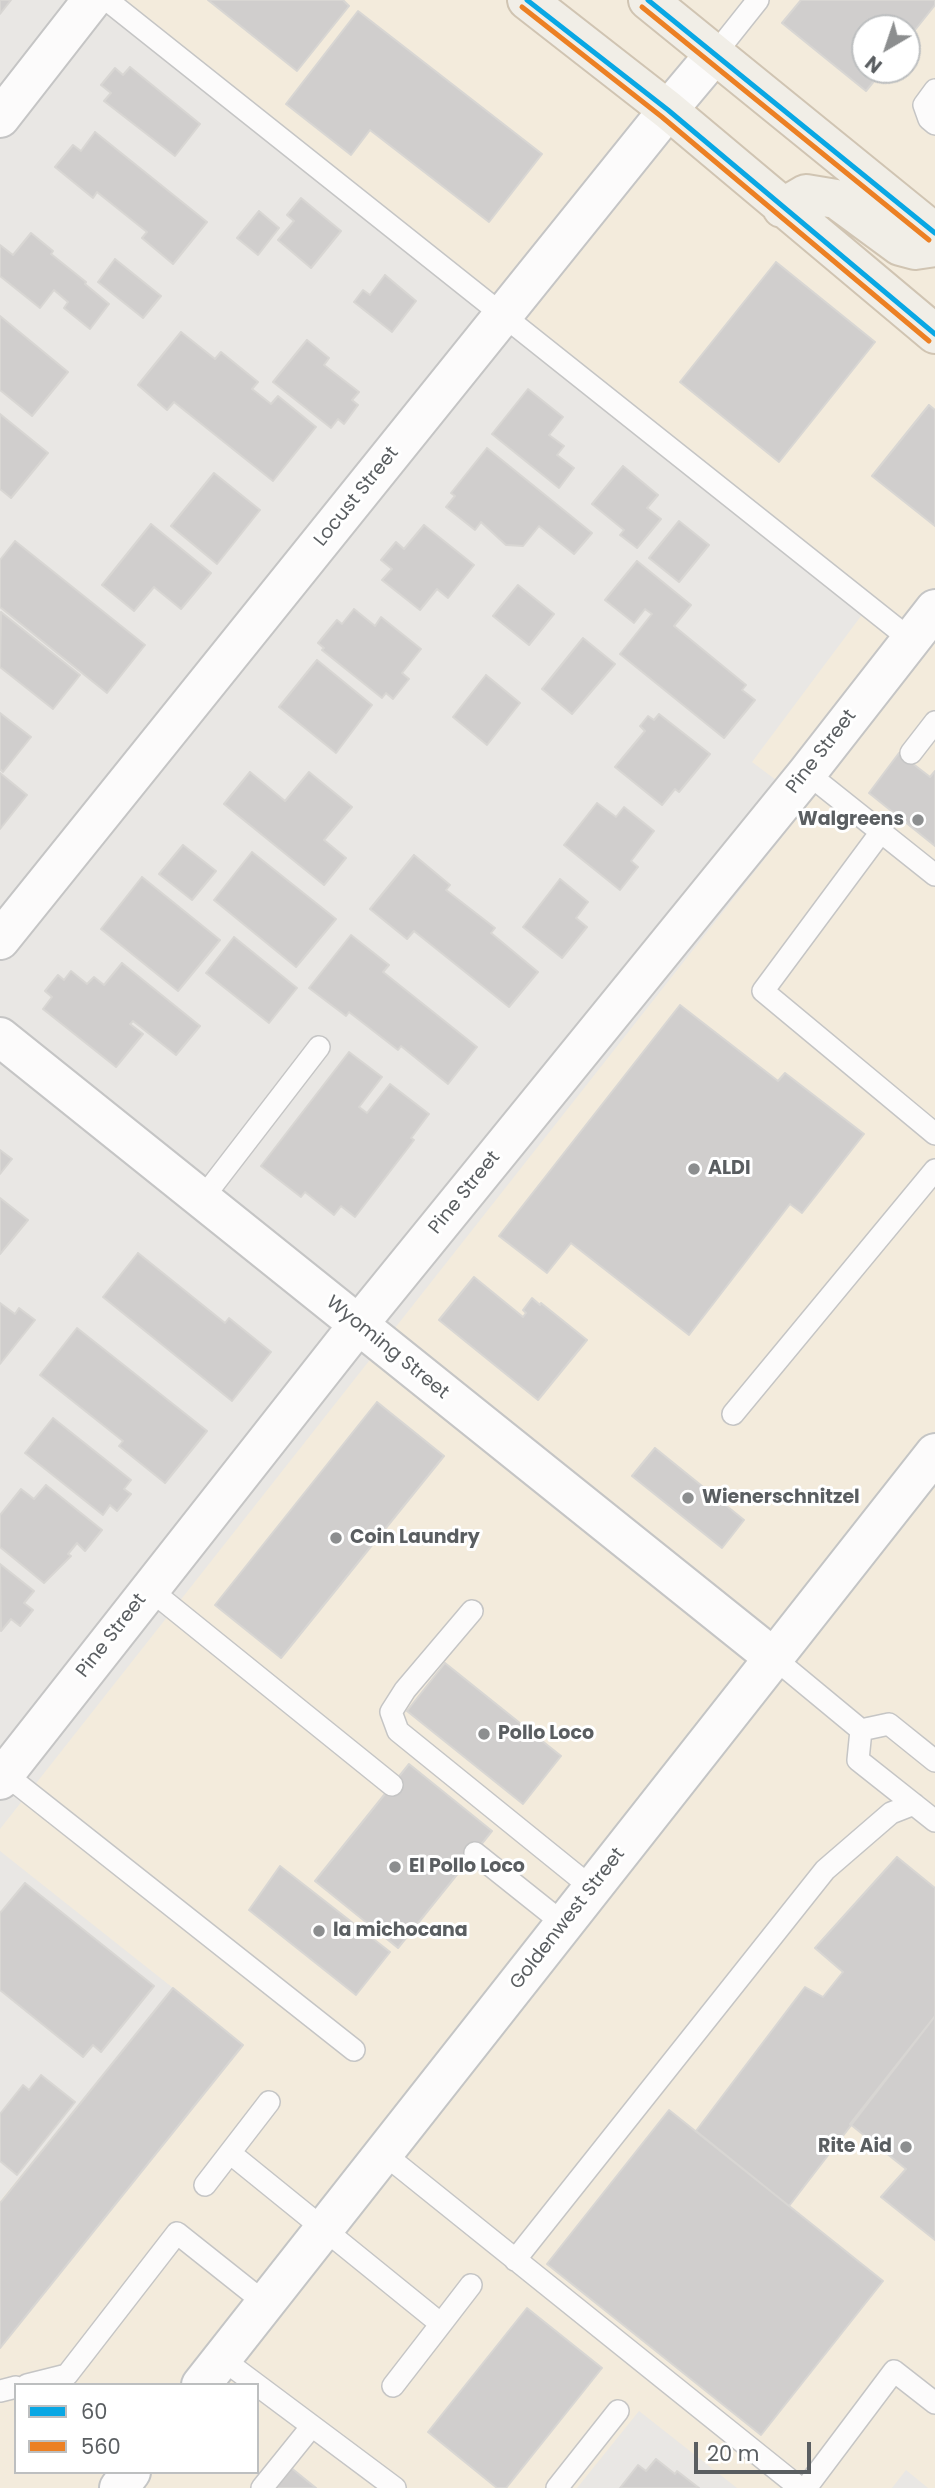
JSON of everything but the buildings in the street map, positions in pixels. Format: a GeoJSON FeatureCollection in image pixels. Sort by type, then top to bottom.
{"type":"FeatureCollection","features":[{"type":"Feature","properties":{"kind":"main road"},"geometry":{"type":"LineString","coordinates":[[648,0],[935,233]]}},
{"type":"Feature","properties":{"kind":"main road"},"geometry":{"type":"LineString","coordinates":[[548,6],[782,208],[935,334]]}},
{"type":"Feature","properties":{"kind":"main road"},"geometry":{"type":"LineString","coordinates":[[782,208],[806,194],[836,199],[900,246],[915,250],[935,247]]}},
{"type":"Feature","properties":{"kind":"street"},"geometry":{"type":"LineString","coordinates":[[0,118],[92,0]]}},
{"type":"Feature","properties":{"kind":"street","name":"Locust Street"},"geometry":{"type":"LineString","coordinates":[[0,940],[715,54]]}},
{"type":"Feature","properties":{"kind":"street","name":"Pine Street"},"geometry":{"type":"LineString","coordinates":[[2,1777],[148,1588],[358,1325],[807,773],[935,609]]}},
{"type":"Feature","properties":{"kind":"street","name":"Wyoming Street"},"geometry":{"type":"LineString","coordinates":[[0,1037],[774,1658]]}},
{"type":"Feature","properties":{"kind":"street","name":"Goldenwest Street"},"geometry":{"type":"LineString","coordinates":[[211,2371],[935,1453]]}},
{"type":"Feature","properties":{"kind":"lane"},"geometry":{"type":"LineString","coordinates":[[107,0],[911,640]]}},
{"type":"Feature","properties":{"kind":"lane"},"geometry":{"type":"LineString","coordinates":[[715,54],[758,0]]}},
{"type":"Feature","properties":{"kind":"lane"},"geometry":{"type":"LineString","coordinates":[[929,97],[929,119],[935,124]]}},
{"type":"Feature","properties":{"kind":"lane"},"geometry":{"type":"LineString","coordinates":[[911,753],[935,722]]}},
{"type":"Feature","properties":{"kind":"lane"},"geometry":{"type":"LineString","coordinates":[[807,773],[868,809],[881,832],[935,875]]}},
{"type":"Feature","properties":{"kind":"lane"},"geometry":{"type":"LineString","coordinates":[[881,832],[763,991],[935,1134]]}},
{"type":"Feature","properties":{"kind":"lane"},"geometry":{"type":"LineString","coordinates":[[202,1199],[319,1047]]}},
{"type":"Feature","properties":{"kind":"lane"},"geometry":{"type":"LineString","coordinates":[[733,1414],[935,1170]]}},
{"type":"Feature","properties":{"kind":"lane"},"geometry":{"type":"LineString","coordinates":[[148,1588],[392,1785]]}},
{"type":"Feature","properties":{"kind":"lane"},"geometry":{"type":"LineString","coordinates":[[472,1611],[405,1690],[391,1712],[398,1731],[592,1888]]}},
{"type":"Feature","properties":{"kind":"lane"},"geometry":{"type":"LineString","coordinates":[[774,1658],[861,1730]]}},
{"type":"Feature","properties":{"kind":"lane"},"geometry":{"type":"LineString","coordinates":[[861,1730],[889,1724],[935,1761]]}},
{"type":"Feature","properties":{"kind":"lane"},"geometry":{"type":"LineString","coordinates":[[861,1730],[858,1760],[935,1821]]}},
{"type":"Feature","properties":{"kind":"lane"},"geometry":{"type":"LineString","coordinates":[[2,1777],[354,2050]]}},
{"type":"Feature","properties":{"kind":"lane"},"geometry":{"type":"LineString","coordinates":[[515,2260],[825,1870],[891,1812],[914,1804]]}},
{"type":"Feature","properties":{"kind":"lane"},"geometry":{"type":"LineString","coordinates":[[475,1853],[564,1924]]}},
{"type":"Feature","properties":{"kind":"lane"},"geometry":{"type":"LineString","coordinates":[[205,2185],[269,2102]]}},
{"type":"Feature","properties":{"kind":"lane"},"geometry":{"type":"LineString","coordinates":[[230,2153],[441,2324]]}},
{"type":"Feature","properties":{"kind":"lane"},"geometry":{"type":"LineString","coordinates":[[383,2153],[803,2488],[894,2371],[935,2403]]}},
{"type":"Feature","properties":{"kind":"lane"},"geometry":{"type":"LineString","coordinates":[[45,2383],[73,2380],[177,2234],[265,2303]]}},
{"type":"Feature","properties":{"kind":"lane"},"geometry":{"type":"LineString","coordinates":[[393,2386],[471,2284]]}},
{"type":"Feature","properties":{"kind":"lane"},"geometry":{"type":"LineString","coordinates":[[211,2371],[233,2383]]}},
{"type":"Feature","properties":{"kind":"lane"},"geometry":{"type":"LineString","coordinates":[[259,2397],[312,2426],[395,2488]]}},
{"type":"Feature","properties":{"kind":"lane"},"geometry":{"type":"LineString","coordinates":[[557,2488],[618,2411]]}},
{"type":"Feature","properties":{"kind":"lane"},"geometry":{"type":"LineString","coordinates":[[262,2488],[312,2426]]}},
{"type":"Feature","properties":{"kind":"shaded area"},"geometry":{"type":"Polygon","coordinates":[[[115,0],[935,0],[935,2488],[928,2488],[906,2470],[892,2488],[737,2488],[639,2411],[577,2488],[0,2488],[0,2201],[173,1988],[0,1851],[0,1829],[808,804],[752,762],[867,608],[115,0]]]}},
{"type":"Feature","properties":{"kind":"transit line","name":"60"},"geometry":{"type":"LineString","coordinates":[[527,0],[668,110],[935,334]]}},
{"type":"Feature","properties":{"kind":"transit line","name":"60"},"geometry":{"type":"LineString","coordinates":[[648,0],[935,233]]}},
{"type":"Feature","properties":{"kind":"transit line","name":"560"},"geometry":{"type":"LineString","coordinates":[[522,7],[662,117],[929,341]]}},
{"type":"Feature","properties":{"kind":"transit line","name":"560"},"geometry":{"type":"LineString","coordinates":[[642,7],[929,240]]}},
{"type":"Feature","properties":{"kind":"place","name":"Walgreens"},"geometry":{"type":"Point","coordinates":[918,820]}},
{"type":"Feature","properties":{"kind":"place","name":"ALDI"},"geometry":{"type":"Point","coordinates":[694,1169]}},
{"type":"Feature","properties":{"kind":"place","name":"Wienerschnitzel"},"geometry":{"type":"Point","coordinates":[688,1498]}},
{"type":"Feature","properties":{"kind":"place","name":"Coin Laundry"},"geometry":{"type":"Point","coordinates":[336,1538]}},
{"type":"Feature","properties":{"kind":"place","name":"Pollo Loco"},"geometry":{"type":"Point","coordinates":[484,1734]}},
{"type":"Feature","properties":{"kind":"place","name":"El Pollo Loco"},"geometry":{"type":"Point","coordinates":[395,1867]}},
{"type":"Feature","properties":{"kind":"place","name":"la michocana"},"geometry":{"type":"Point","coordinates":[319,1931]}},
{"type":"Feature","properties":{"kind":"place","name":"Rite Aid"},"geometry":{"type":"Point","coordinates":[906,2147]}}]}
